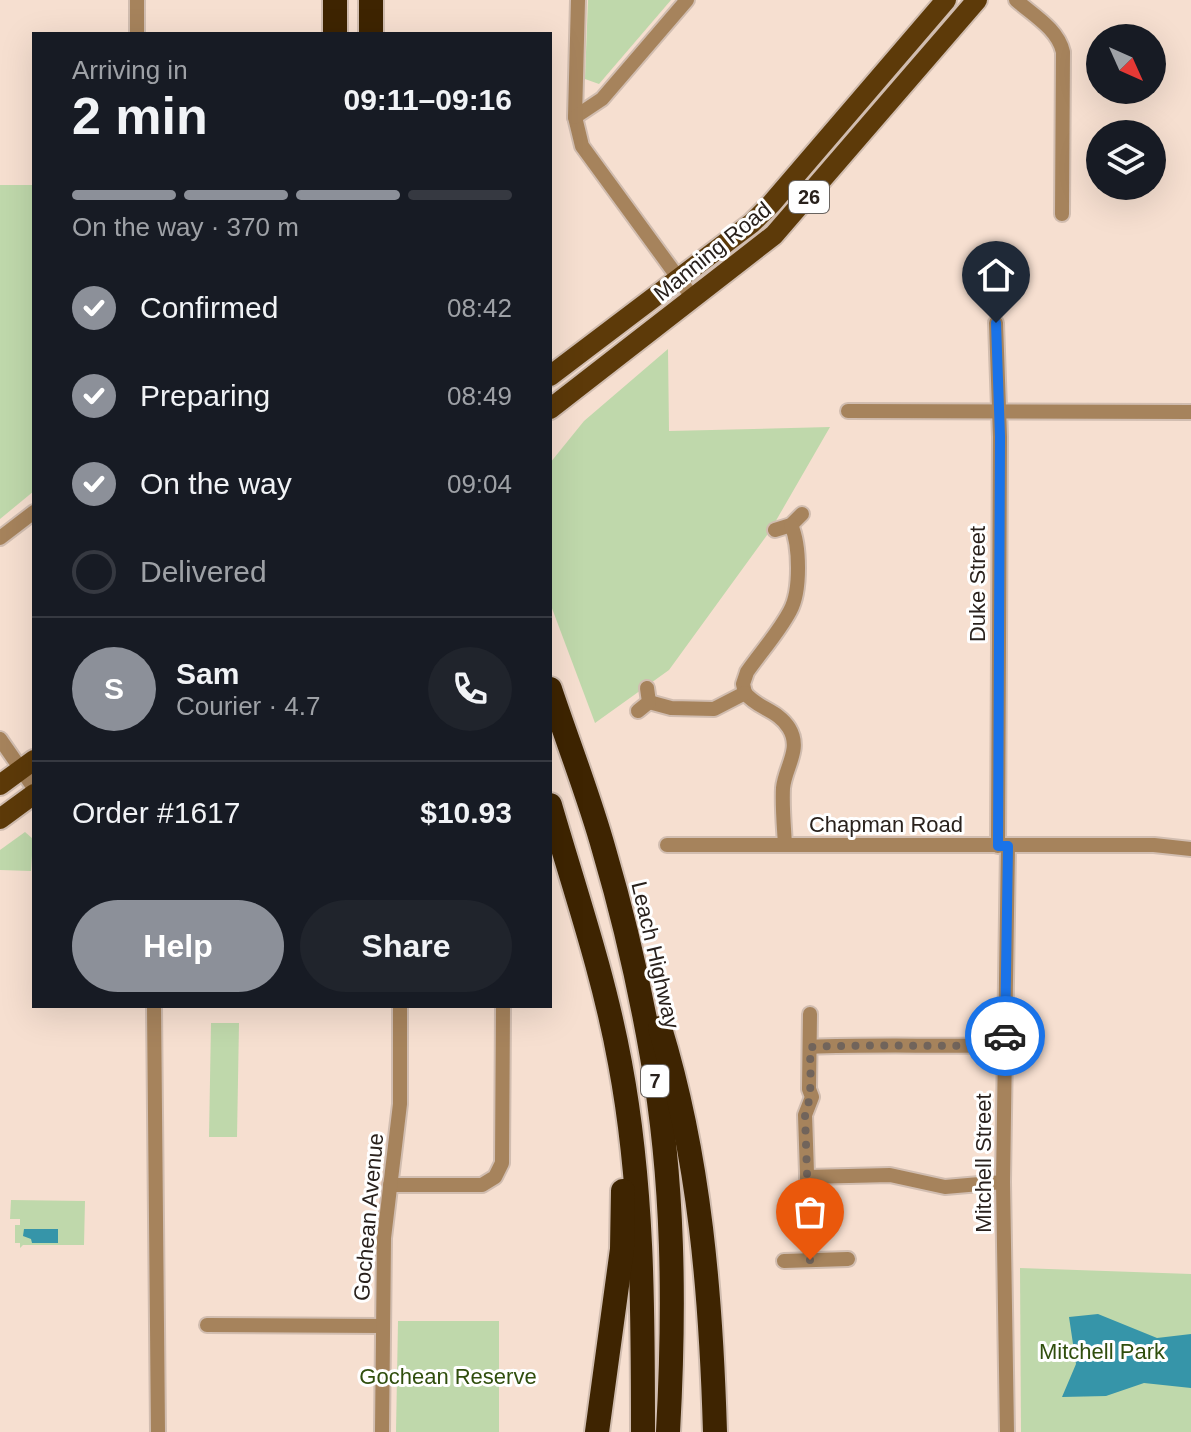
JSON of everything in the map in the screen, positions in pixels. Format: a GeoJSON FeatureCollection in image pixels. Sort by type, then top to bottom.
{"type":"FeatureCollection","features":[{"type":"Feature","properties":{"kind":"highway"},"geometry":{"type":"LineString","coordinates":[[335,0],[335,32]]}},
{"type":"Feature","properties":{"kind":"highway"},"geometry":{"type":"LineString","coordinates":[[371,0],[371,32]]}},
{"type":"Feature","properties":{"kind":"highway","name":"Leach Highway"},"geometry":{"type":"LineString","coordinates":[[552,695],[604,850],[653,1059],[667,1171],[672,1255],[668,1432]]}},
{"type":"Feature","properties":{"kind":"highway","name":"7"},"geometry":{"type":"LineString","coordinates":[[552,812],[600,975],[620,1064],[635,1157],[643,1432]]}},
{"type":"Feature","properties":{"kind":"highway"},"geometry":{"type":"LineString","coordinates":[[604,850],[675,1075],[705,1265],[715,1432]]}},
{"type":"Feature","properties":{"kind":"highway"},"geometry":{"type":"LineString","coordinates":[[597,1432],[622,1249],[620,1064]]}},
{"type":"Feature","properties":{"kind":"main road","name":"Manning Road"},"geometry":{"type":"LineString","coordinates":[[552,374],[752,223],[946,0]]}},
{"type":"Feature","properties":{"kind":"main road","name":"Manning Road"},"geometry":{"type":"LineString","coordinates":[[552,407],[753,253],[793,216],[977,0]]}},
{"type":"Feature","properties":{"kind":"main road"},"geometry":{"type":"LineString","coordinates":[[0,785],[28,765]]}},
{"type":"Feature","properties":{"kind":"main road"},"geometry":{"type":"LineString","coordinates":[[0,819],[32,795]]}},
{"type":"Feature","properties":{"kind":"street"},"geometry":{"type":"LineString","coordinates":[[137,0],[137,32]]}},
{"type":"Feature","properties":{"kind":"street"},"geometry":{"type":"LineString","coordinates":[[578,0],[575,117],[582,146],[693,298]]}},
{"type":"Feature","properties":{"kind":"street"},"geometry":{"type":"LineString","coordinates":[[575,117],[602,99],[687,0]]}},
{"type":"Feature","properties":{"kind":"street"},"geometry":{"type":"LineString","coordinates":[[1016,0],[1059,38],[1063,52],[1062,214]]}},
{"type":"Feature","properties":{"kind":"street","name":"Duke Street"},"geometry":{"type":"LineString","coordinates":[[996,323],[1003,846]]}},
{"type":"Feature","properties":{"kind":"street"},"geometry":{"type":"LineString","coordinates":[[848,411],[1191,412]]}},
{"type":"Feature","properties":{"kind":"street"},"geometry":{"type":"LineString","coordinates":[[0,538],[32,514]]}},
{"type":"Feature","properties":{"kind":"street"},"geometry":{"type":"LineString","coordinates":[[775,530],[797,520],[795,597],[791,610],[747,672],[743,684],[745,693],[753,703],[774,711],[790,729],[794,752],[783,786],[785,845]]}},
{"type":"Feature","properties":{"kind":"street"},"geometry":{"type":"LineString","coordinates":[[645,700],[671,708],[714,709],[745,693]]}},
{"type":"Feature","properties":{"kind":"street"},"geometry":{"type":"LineString","coordinates":[[0,739],[28,765]]}},
{"type":"Feature","properties":{"kind":"street","name":"Chapman Road"},"geometry":{"type":"LineString","coordinates":[[667,845],[1154,845],[1191,841]]}},
{"type":"Feature","properties":{"kind":"street","name":"Chapman Road"},"geometry":{"type":"LineString","coordinates":[[1154,845],[1191,849]]}},
{"type":"Feature","properties":{"kind":"street","name":"Mitchell Street"},"geometry":{"type":"LineString","coordinates":[[1003,846],[1007,1432]]}},
{"type":"Feature","properties":{"kind":"street"},"geometry":{"type":"LineString","coordinates":[[154,1008],[158,1432]]}},
{"type":"Feature","properties":{"kind":"street","name":"Gochean Avenue"},"geometry":{"type":"LineString","coordinates":[[382,1432],[384,1238],[400,1104],[400,1008]]}},
{"type":"Feature","properties":{"kind":"street"},"geometry":{"type":"LineString","coordinates":[[390,1185],[482,1185],[495,1177],[502,1163],[503,1008]]}},
{"type":"Feature","properties":{"kind":"street"},"geometry":{"type":"LineString","coordinates":[[810,1014],[809,1089],[812,1097],[805,1115],[810,1260]]}},
{"type":"Feature","properties":{"kind":"street"},"geometry":{"type":"LineString","coordinates":[[810,1047],[1005,1045]]}},
{"type":"Feature","properties":{"kind":"street"},"geometry":{"type":"LineString","coordinates":[[807,1177],[890,1175],[945,1187],[1003,1182]]}},
{"type":"Feature","properties":{"kind":"street"},"geometry":{"type":"LineString","coordinates":[[784,1261],[848,1259]]}},
{"type":"Feature","properties":{"kind":"street"},"geometry":{"type":"LineString","coordinates":[[207,1325],[382,1326]]}},
{"type":"Feature","properties":{"kind":"green space"},"geometry":{"type":"Polygon","coordinates":[[[588,0],[671,0],[599,84],[585,79],[588,0]]]}},
{"type":"Feature","properties":{"kind":"green space"},"geometry":{"type":"Polygon","coordinates":[[[0,185],[32,185],[32,493],[0,519],[0,185]]]}},
{"type":"Feature","properties":{"kind":"green space"},"geometry":{"type":"Polygon","coordinates":[[[668,349],[669,431],[830,427],[770,531],[669,670],[595,723],[552,608],[552,461],[584,421],[668,349]]]}},
{"type":"Feature","properties":{"kind":"green space"},"geometry":{"type":"Polygon","coordinates":[[[25,832],[32,838],[31,871],[0,870],[0,850],[25,832]]]}},
{"type":"Feature","properties":{"kind":"green space"},"geometry":{"type":"Polygon","coordinates":[[[211,1023],[239,1023],[237,1137],[209,1137],[211,1023]]]}},
{"type":"Feature","properties":{"kind":"green space"},"geometry":{"type":"Polygon","coordinates":[[[11,1200],[85,1201],[84,1245],[23,1245],[20,1248],[20,1243],[15,1243],[15,1225],[20,1225],[20,1219],[10,1219],[11,1200]]]}},
{"type":"Feature","properties":{"kind":"green space","name":"Mitchell Park"},"geometry":{"type":"Polygon","coordinates":[[[1020,1268],[1191,1274],[1191,1432],[1021,1432],[1020,1268]]]}},
{"type":"Feature","properties":{"kind":"green space","name":"Gochean Reserve"},"geometry":{"type":"Polygon","coordinates":[[[398,1321],[499,1321],[499,1432],[396,1432],[398,1321]]]}},
{"type":"Feature","properties":{"kind":"water"},"geometry":{"type":"Polygon","coordinates":[[[24,1229],[58,1229],[58,1243],[32,1243],[31,1239],[23,1236],[24,1229]]]}},
{"type":"Feature","properties":{"kind":"water"},"geometry":{"type":"Polygon","coordinates":[[[1098,1314],[1157,1338],[1191,1334],[1191,1388],[1144,1383],[1106,1396],[1062,1397],[1076,1364],[1069,1317],[1098,1314]]]}},
{"type":"Feature","properties":{"kind":"way so far"},"geometry":{"type":"LineString","coordinates":[[810,1260],[805,1115],[812,1097],[809,1089],[810,1047],[1005,1045],[1005,1036]]}},
{"type":"Feature","properties":{"kind":"route"},"geometry":{"type":"LineString","coordinates":[[996,323],[1000,437],[998,846],[1008,846],[1005,1036]]}}]}
